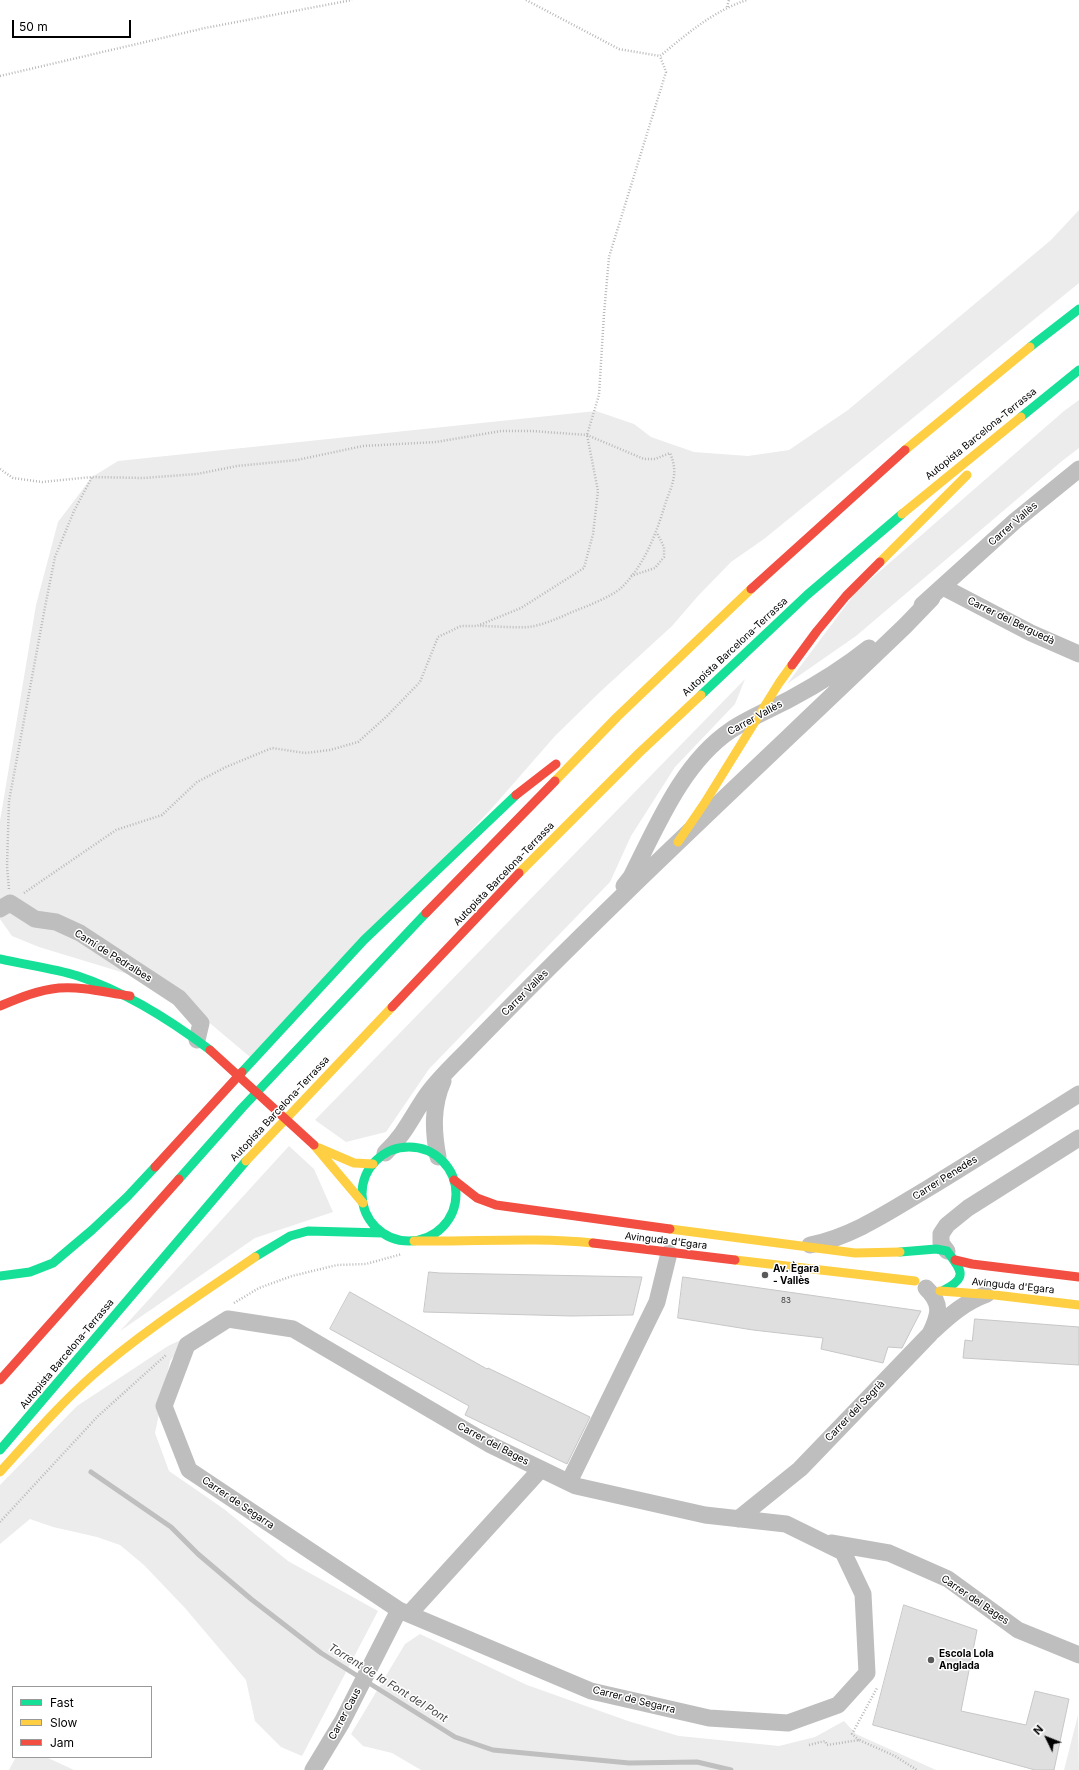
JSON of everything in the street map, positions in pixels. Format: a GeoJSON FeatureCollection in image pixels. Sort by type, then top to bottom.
{"type":"FeatureCollection","features":[{"type":"Feature","properties":{"kind":"main road"},"geometry":{"type":"LineString","coordinates":[[0,1380],[242,1108],[356,986],[617,716],[773,568],[917,440],[1028,348],[1079,309]]}},
{"type":"Feature","properties":{"kind":"main road","name":"Autopista Barcelona-Terrassa"},"geometry":{"type":"LineString","coordinates":[[0,1450],[243,1164],[534,857],[639,753],[807,594],[927,492],[1079,370]]}},
{"type":"Feature","properties":{"kind":"main road"},"geometry":{"type":"LineString","coordinates":[[678,842],[704,804],[794,661],[846,596],[1046,396]]}},
{"type":"Feature","properties":{"kind":"main road"},"geometry":{"type":"LineString","coordinates":[[0,1276],[30,1272],[53,1263],[92,1230],[127,1197],[364,940],[509,800],[617,716]]}},
{"type":"Feature","properties":{"kind":"main road"},"geometry":{"type":"LineString","coordinates":[[0,959],[77,976],[130,996],[163,1015],[210,1050],[314,1145],[363,1203]]}},
{"type":"Feature","properties":{"kind":"main road"},"geometry":{"type":"LineString","coordinates":[[0,1006],[21,997],[59,988],[130,996]]}},
{"type":"Feature","properties":{"kind":"main road"},"geometry":{"type":"LineString","coordinates":[[314,1145],[354,1163],[379,1159]]}},
{"type":"Feature","properties":{"kind":"main road"},"geometry":{"type":"LineString","coordinates":[[409,1147],[424,1149],[438,1157],[446,1166],[454,1180],[456,1189],[451,1214],[442,1227],[430,1236],[414,1241],[398,1240],[383,1233],[368,1218],[363,1203],[362,1194],[365,1178],[379,1159],[393,1150],[409,1147]]}},
{"type":"Feature","properties":{"kind":"main road","name":"Avinguda d'Egara"},"geometry":{"type":"LineString","coordinates":[[454,1180],[473,1197],[487,1204],[505,1207],[855,1252],[878,1253],[936,1249],[972,1264],[1079,1277]]}},
{"type":"Feature","properties":{"kind":"main road"},"geometry":{"type":"LineString","coordinates":[[0,1472],[69,1397],[105,1364],[134,1342],[269,1248],[290,1236],[308,1231],[383,1233]]}},
{"type":"Feature","properties":{"kind":"main road","name":"Avinguda d'Egara"},"geometry":{"type":"LineString","coordinates":[[414,1241],[465,1242],[564,1240],[920,1285],[936,1291],[952,1288],[1079,1305]]}},
{"type":"Feature","properties":{"kind":"main road"},"geometry":{"type":"LineString","coordinates":[[912,1258],[926,1250]]}},
{"type":"Feature","properties":{"kind":"main road","name":"Avinguda d'Egara"},"geometry":{"type":"LineString","coordinates":[[951,1255],[959,1267],[960,1277],[952,1288]]}},
{"type":"Feature","properties":{"kind":"main road"},"geometry":{"type":"LineString","coordinates":[[908,1272],[910,1278],[920,1285]]}},
{"type":"Feature","properties":{"kind":"street","name":"Carrer Vallès"},"geometry":{"type":"LineString","coordinates":[[595,921],[631,877],[666,806],[689,773],[712,745],[731,730],[825,680],[857,657],[937,592],[1015,521],[1079,469]]}},
{"type":"Feature","properties":{"kind":"street","name":"Carrer Vallès"},"geometry":{"type":"LineString","coordinates":[[379,1159],[404,1133],[426,1097],[454,1064],[595,921],[906,626],[937,592]]}},
{"type":"Feature","properties":{"kind":"street","name":"Carrer del Berguedà"},"geometry":{"type":"LineString","coordinates":[[937,592],[1079,654]]}},
{"type":"Feature","properties":{"kind":"street","name":"Camí de Pedralbes"},"geometry":{"type":"LineString","coordinates":[[5,906],[35,919],[56,922],[80,932],[179,998],[201,1023],[196,1040]]}},
{"type":"Feature","properties":{"kind":"street","name":"Carrer Vallès"},"geometry":{"type":"LineString","coordinates":[[438,1157],[434,1132],[436,1105],[440,1089],[454,1064]]}},
{"type":"Feature","properties":{"kind":"street","name":"Carrer Penedès"},"geometry":{"type":"LineString","coordinates":[[804,1246],[821,1243],[847,1233],[883,1215],[1079,1094]]}},
{"type":"Feature","properties":{"kind":"street"},"geometry":{"type":"LineString","coordinates":[[951,1255],[941,1243],[941,1234],[953,1220],[968,1208],[1079,1138]]}},
{"type":"Feature","properties":{"kind":"street"},"geometry":{"type":"LineString","coordinates":[[569,1482],[656,1302],[669,1253]]}},
{"type":"Feature","properties":{"kind":"street","name":"Carrer del Segrià"},"geometry":{"type":"LineString","coordinates":[[920,1285],[931,1293],[939,1308],[936,1329]]}},
{"type":"Feature","properties":{"kind":"street","name":"Carrer del Segrià"},"geometry":{"type":"LineString","coordinates":[[936,1329],[952,1288]]}},
{"type":"Feature","properties":{"kind":"street","name":"Carrer del Segrià"},"geometry":{"type":"LineString","coordinates":[[738,1519],[800,1469],[958,1308],[971,1300],[988,1294]]}},
{"type":"Feature","properties":{"kind":"street","name":"Carrer del Bages"},"geometry":{"type":"LineString","coordinates":[[187,1345],[228,1319],[293,1330],[489,1444],[576,1486],[705,1515],[786,1524],[843,1552],[863,1594],[873,1677]]}},
{"type":"Feature","properties":{"kind":"street","name":"Carrer de Segarra"},"geometry":{"type":"LineString","coordinates":[[187,1345],[164,1406],[189,1470],[404,1612],[591,1691],[709,1718],[788,1723],[838,1704],[873,1677]]}},
{"type":"Feature","properties":{"kind":"street"},"geometry":{"type":"LineString","coordinates":[[404,1612],[541,1469]]}},
{"type":"Feature","properties":{"kind":"street","name":"Carrer del Bages"},"geometry":{"type":"LineString","coordinates":[[821,1541],[889,1553],[948,1579],[1018,1630],[1079,1655]]}},
{"type":"Feature","properties":{"kind":"street","name":"Carrer Caus"},"geometry":{"type":"LineString","coordinates":[[313,1770],[342,1722],[386,1635],[404,1612]]}},
{"type":"Feature","properties":{"kind":"path"},"geometry":{"type":"LineString","coordinates":[[0,76],[205,28],[352,0]]}},
{"type":"Feature","properties":{"kind":"path"},"geometry":{"type":"LineString","coordinates":[[526,0],[619,49],[660,56],[698,25],[728,7],[747,0]]}},
{"type":"Feature","properties":{"kind":"path"},"geometry":{"type":"LineString","coordinates":[[728,7],[729,0]]}},
{"type":"Feature","properties":{"kind":"path"},"geometry":{"type":"LineString","coordinates":[[477,626],[521,608],[584,568],[593,534],[598,491],[587,435],[599,395],[609,257],[666,72],[660,56]]}},
{"type":"Feature","properties":{"kind":"path"},"geometry":{"type":"LineString","coordinates":[[0,469],[13,478],[42,482],[92,477],[144,478],[197,474],[237,466],[297,460],[363,446],[436,442],[501,431],[532,431],[587,435],[644,459],[656,459],[670,453],[674,464],[674,483],[665,503],[656,533],[637,569],[620,589],[590,605],[530,627],[461,626],[438,637],[420,682],[386,717],[358,742],[330,750],[305,753],[272,748],[226,767],[197,782],[162,815],[116,830],[5,906]]}},
{"type":"Feature","properties":{"kind":"path"},"geometry":{"type":"LineString","coordinates":[[5,906],[9,801],[21,739],[31,674],[55,557],[74,511],[92,477]]}},
{"type":"Feature","properties":{"kind":"path"},"geometry":{"type":"LineString","coordinates":[[630,577],[655,568],[664,557],[664,547],[656,533]]}},
{"type":"Feature","properties":{"kind":"path"},"geometry":{"type":"LineString","coordinates":[[230,1305],[259,1288],[292,1276],[337,1265],[366,1264],[403,1253]]}},
{"type":"Feature","properties":{"kind":"path"},"geometry":{"type":"LineString","coordinates":[[0,1522],[98,1416],[168,1353]]}},
{"type":"Feature","properties":{"kind":"path"},"geometry":{"type":"LineString","coordinates":[[873,1677],[852,1734],[856,1739],[895,1756],[917,1770]]}},
{"type":"Feature","properties":{"kind":"path"},"geometry":{"type":"LineString","coordinates":[[809,1745],[825,1741],[827,1745],[859,1740]]}},
{"type":"Feature","properties":{"kind":"shaded area"},"geometry":{"type":"Polygon","coordinates":[[[1079,210],[1079,283],[764,539],[731,562],[698,596],[672,626],[600,692],[555,736],[493,807],[256,1062],[199,1014],[131,975],[39,947],[12,936],[0,919],[0,821],[36,605],[58,522],[92,477],[118,461],[596,411],[634,424],[651,437],[694,452],[748,456],[789,450],[848,410],[1051,240],[1079,210]]]}},
{"type":"Feature","properties":{"kind":"shaded area"},"geometry":{"type":"Polygon","coordinates":[[[1079,400],[1079,448],[856,636],[787,684],[856,592],[1064,411],[1079,400]]]}},
{"type":"Feature","properties":{"kind":"shaded area"},"geometry":{"type":"Polygon","coordinates":[[[745,679],[735,704],[675,767],[631,836],[610,882],[429,1069],[386,1132],[346,1142],[315,1120],[745,679]]]}},
{"type":"Feature","properties":{"kind":"shaded area"},"geometry":{"type":"Polygon","coordinates":[[[289,1146],[314,1169],[333,1212],[255,1238],[120,1331],[289,1146]]]}},
{"type":"Feature","properties":{"kind":"shaded area"},"geometry":{"type":"Polygon","coordinates":[[[189,1336],[170,1361],[155,1433],[169,1471],[224,1509],[288,1561],[378,1611],[302,1756],[281,1747],[255,1721],[246,1680],[185,1608],[144,1565],[120,1545],[97,1537],[53,1527],[30,1519],[0,1544],[0,1485],[77,1406],[168,1346],[189,1336]]]}},
{"type":"Feature","properties":{"kind":"shaded area"},"geometry":{"type":"Polygon","coordinates":[[[420,1634],[527,1685],[628,1721],[679,1736],[779,1746],[815,1737],[844,1721],[856,1734],[936,1770],[421,1770],[392,1753],[363,1746],[351,1734],[405,1644],[420,1634]]]}},
{"type":"Feature","properties":{"kind":"shaded area"},"geometry":{"type":"Polygon","coordinates":[[[1078,1715],[1079,1770],[1064,1770],[1078,1715]]]}},
{"type":"Feature","properties":{"kind":"shaded area"},"geometry":{"type":"Polygon","coordinates":[[[15,1758],[48,1758],[74,1770],[9,1770],[15,1758]]]}},
{"type":"Feature","properties":{"kind":"building"},"geometry":{"type":"Polygon","coordinates":[[[429,1272],[642,1277],[633,1315],[571,1316],[424,1312],[429,1272]]]}},
{"type":"Feature","properties":{"kind":"building"},"geometry":{"type":"Polygon","coordinates":[[[683,1277],[921,1311],[902,1348],[888,1347],[883,1363],[821,1349],[823,1338],[753,1330],[678,1318],[683,1277]]]}},
{"type":"Feature","properties":{"kind":"building"},"geometry":{"type":"Polygon","coordinates":[[[350,1292],[487,1369],[488,1368],[590,1417],[567,1464],[465,1415],[469,1406],[330,1329],[350,1292]]]}},
{"type":"Feature","properties":{"kind":"building"},"geometry":{"type":"Polygon","coordinates":[[[975,1319],[1079,1327],[1079,1365],[963,1358],[965,1340],[972,1341],[975,1319]]]}},
{"type":"Feature","properties":{"kind":"building","name":"Escola Lola Anglada"},"geometry":{"type":"Polygon","coordinates":[[[904,1605],[977,1630],[961,1711],[1026,1725],[1035,1691],[1069,1699],[1054,1770],[1035,1770],[873,1725],[904,1605]]]}},
{"type":"Feature","properties":{"kind":"waterway","name":"Torrent de la Font del Pont"},"geometry":{"type":"LineString","coordinates":[[91,1472],[171,1527],[198,1554],[251,1599],[321,1653],[455,1737],[493,1750],[629,1763],[697,1762],[731,1770]]}},
{"type":"Feature","properties":{"kind":"traffic: fast"},"geometry":{"type":"LineString","coordinates":[[1030,347],[1079,309]]}},
{"type":"Feature","properties":{"kind":"traffic: fast"},"geometry":{"type":"LineString","coordinates":[[1021,417],[1079,370]]}},
{"type":"Feature","properties":{"kind":"traffic: fast"},"geometry":{"type":"LineString","coordinates":[[701,695],[807,595],[902,514]]}},
{"type":"Feature","properties":{"kind":"traffic: fast"},"geometry":{"type":"LineString","coordinates":[[242,1072],[364,940],[516,795]]}},
{"type":"Feature","properties":{"kind":"traffic: fast"},"geometry":{"type":"LineString","coordinates":[[179,1179],[242,1108],[426,913]]}},
{"type":"Feature","properties":{"kind":"traffic: fast"},"geometry":{"type":"LineString","coordinates":[[0,959],[68,973],[113,990],[147,1007],[210,1050]]}},
{"type":"Feature","properties":{"kind":"traffic: fast"},"geometry":{"type":"LineString","coordinates":[[409,1147],[427,1151],[442,1161],[452,1176],[456,1194],[452,1212],[442,1227],[427,1237],[409,1241],[391,1237],[376,1227],[366,1212],[362,1194],[366,1176],[376,1161],[391,1151],[409,1147]]}},
{"type":"Feature","properties":{"kind":"traffic: fast"},"geometry":{"type":"LineString","coordinates":[[0,1450],[246,1161]]}},
{"type":"Feature","properties":{"kind":"traffic: fast"},"geometry":{"type":"LineString","coordinates":[[0,1276],[30,1272],[53,1263],[92,1230],[127,1197],[155,1167]]}},
{"type":"Feature","properties":{"kind":"traffic: fast"},"geometry":{"type":"LineString","coordinates":[[255,1257],[290,1236],[308,1231],[383,1233]]}},
{"type":"Feature","properties":{"kind":"traffic: fast"},"geometry":{"type":"LineString","coordinates":[[900,1252],[936,1249],[947,1251],[959,1268],[960,1277],[957,1281],[944,1290]]}},
{"type":"Feature","properties":{"kind":"traffic: slow"},"geometry":{"type":"LineString","coordinates":[[905,450],[1030,347]]}},
{"type":"Feature","properties":{"kind":"traffic: slow"},"geometry":{"type":"LineString","coordinates":[[902,514],[1021,417]]}},
{"type":"Feature","properties":{"kind":"traffic: slow"},"geometry":{"type":"LineString","coordinates":[[880,562],[967,475]]}},
{"type":"Feature","properties":{"kind":"traffic: slow"},"geometry":{"type":"LineString","coordinates":[[555,781],[617,717],[751,589]]}},
{"type":"Feature","properties":{"kind":"traffic: slow"},"geometry":{"type":"LineString","coordinates":[[678,842],[704,804],[779,683],[792,665]]}},
{"type":"Feature","properties":{"kind":"traffic: slow"},"geometry":{"type":"LineString","coordinates":[[519,873],[639,753],[701,695]]}},
{"type":"Feature","properties":{"kind":"traffic: slow"},"geometry":{"type":"LineString","coordinates":[[246,1161],[392,1007]]}},
{"type":"Feature","properties":{"kind":"traffic: slow"},"geometry":{"type":"LineString","coordinates":[[314,1145],[363,1203]]}},
{"type":"Feature","properties":{"kind":"traffic: slow"},"geometry":{"type":"LineString","coordinates":[[319,1148],[354,1163],[373,1164]]}},
{"type":"Feature","properties":{"kind":"traffic: slow"},"geometry":{"type":"LineString","coordinates":[[670,1229],[855,1253],[900,1252]]}},
{"type":"Feature","properties":{"kind":"traffic: slow"},"geometry":{"type":"LineString","coordinates":[[414,1241],[549,1240],[593,1243]]}},
{"type":"Feature","properties":{"kind":"traffic: slow"},"geometry":{"type":"LineString","coordinates":[[0,1472],[68,1398],[93,1375],[132,1343],[255,1257]]}},
{"type":"Feature","properties":{"kind":"traffic: slow"},"geometry":{"type":"LineString","coordinates":[[735,1260],[915,1281]]}},
{"type":"Feature","properties":{"kind":"traffic: slow"},"geometry":{"type":"LineString","coordinates":[[940,1291],[995,1295],[1079,1305]]}},
{"type":"Feature","properties":{"kind":"traffic: jam"},"geometry":{"type":"LineString","coordinates":[[751,589],[905,450]]}},
{"type":"Feature","properties":{"kind":"traffic: jam"},"geometry":{"type":"LineString","coordinates":[[792,665],[817,631],[846,596],[880,562]]}},
{"type":"Feature","properties":{"kind":"traffic: jam"},"geometry":{"type":"LineString","coordinates":[[516,795],[556,764]]}},
{"type":"Feature","properties":{"kind":"traffic: jam"},"geometry":{"type":"LineString","coordinates":[[426,913],[555,781]]}},
{"type":"Feature","properties":{"kind":"traffic: jam"},"geometry":{"type":"LineString","coordinates":[[392,1007],[519,873]]}},
{"type":"Feature","properties":{"kind":"traffic: jam"},"geometry":{"type":"LineString","coordinates":[[0,1006],[36,992],[59,988],[86,989],[130,996]]}},
{"type":"Feature","properties":{"kind":"traffic: jam"},"geometry":{"type":"LineString","coordinates":[[210,1050],[314,1145]]}},
{"type":"Feature","properties":{"kind":"traffic: jam"},"geometry":{"type":"LineString","coordinates":[[155,1167],[242,1072]]}},
{"type":"Feature","properties":{"kind":"traffic: jam"},"geometry":{"type":"LineString","coordinates":[[0,1380],[179,1179]]}},
{"type":"Feature","properties":{"kind":"traffic: jam"},"geometry":{"type":"LineString","coordinates":[[454,1180],[477,1198],[496,1205],[670,1229]]}},
{"type":"Feature","properties":{"kind":"traffic: jam"},"geometry":{"type":"LineString","coordinates":[[593,1243],[735,1260]]}},
{"type":"Feature","properties":{"kind":"traffic: jam"},"geometry":{"type":"LineString","coordinates":[[955,1260],[972,1264],[1079,1277]]}},
{"type":"Feature","properties":{"kind":"place","name":"Av. Ègara - Vallès"},"geometry":{"type":"Point","coordinates":[765,1275]}},
{"type":"Feature","properties":{"kind":"place","name":"Escola Lola Anglada"},"geometry":{"type":"Point","coordinates":[931,1660]}}]}
